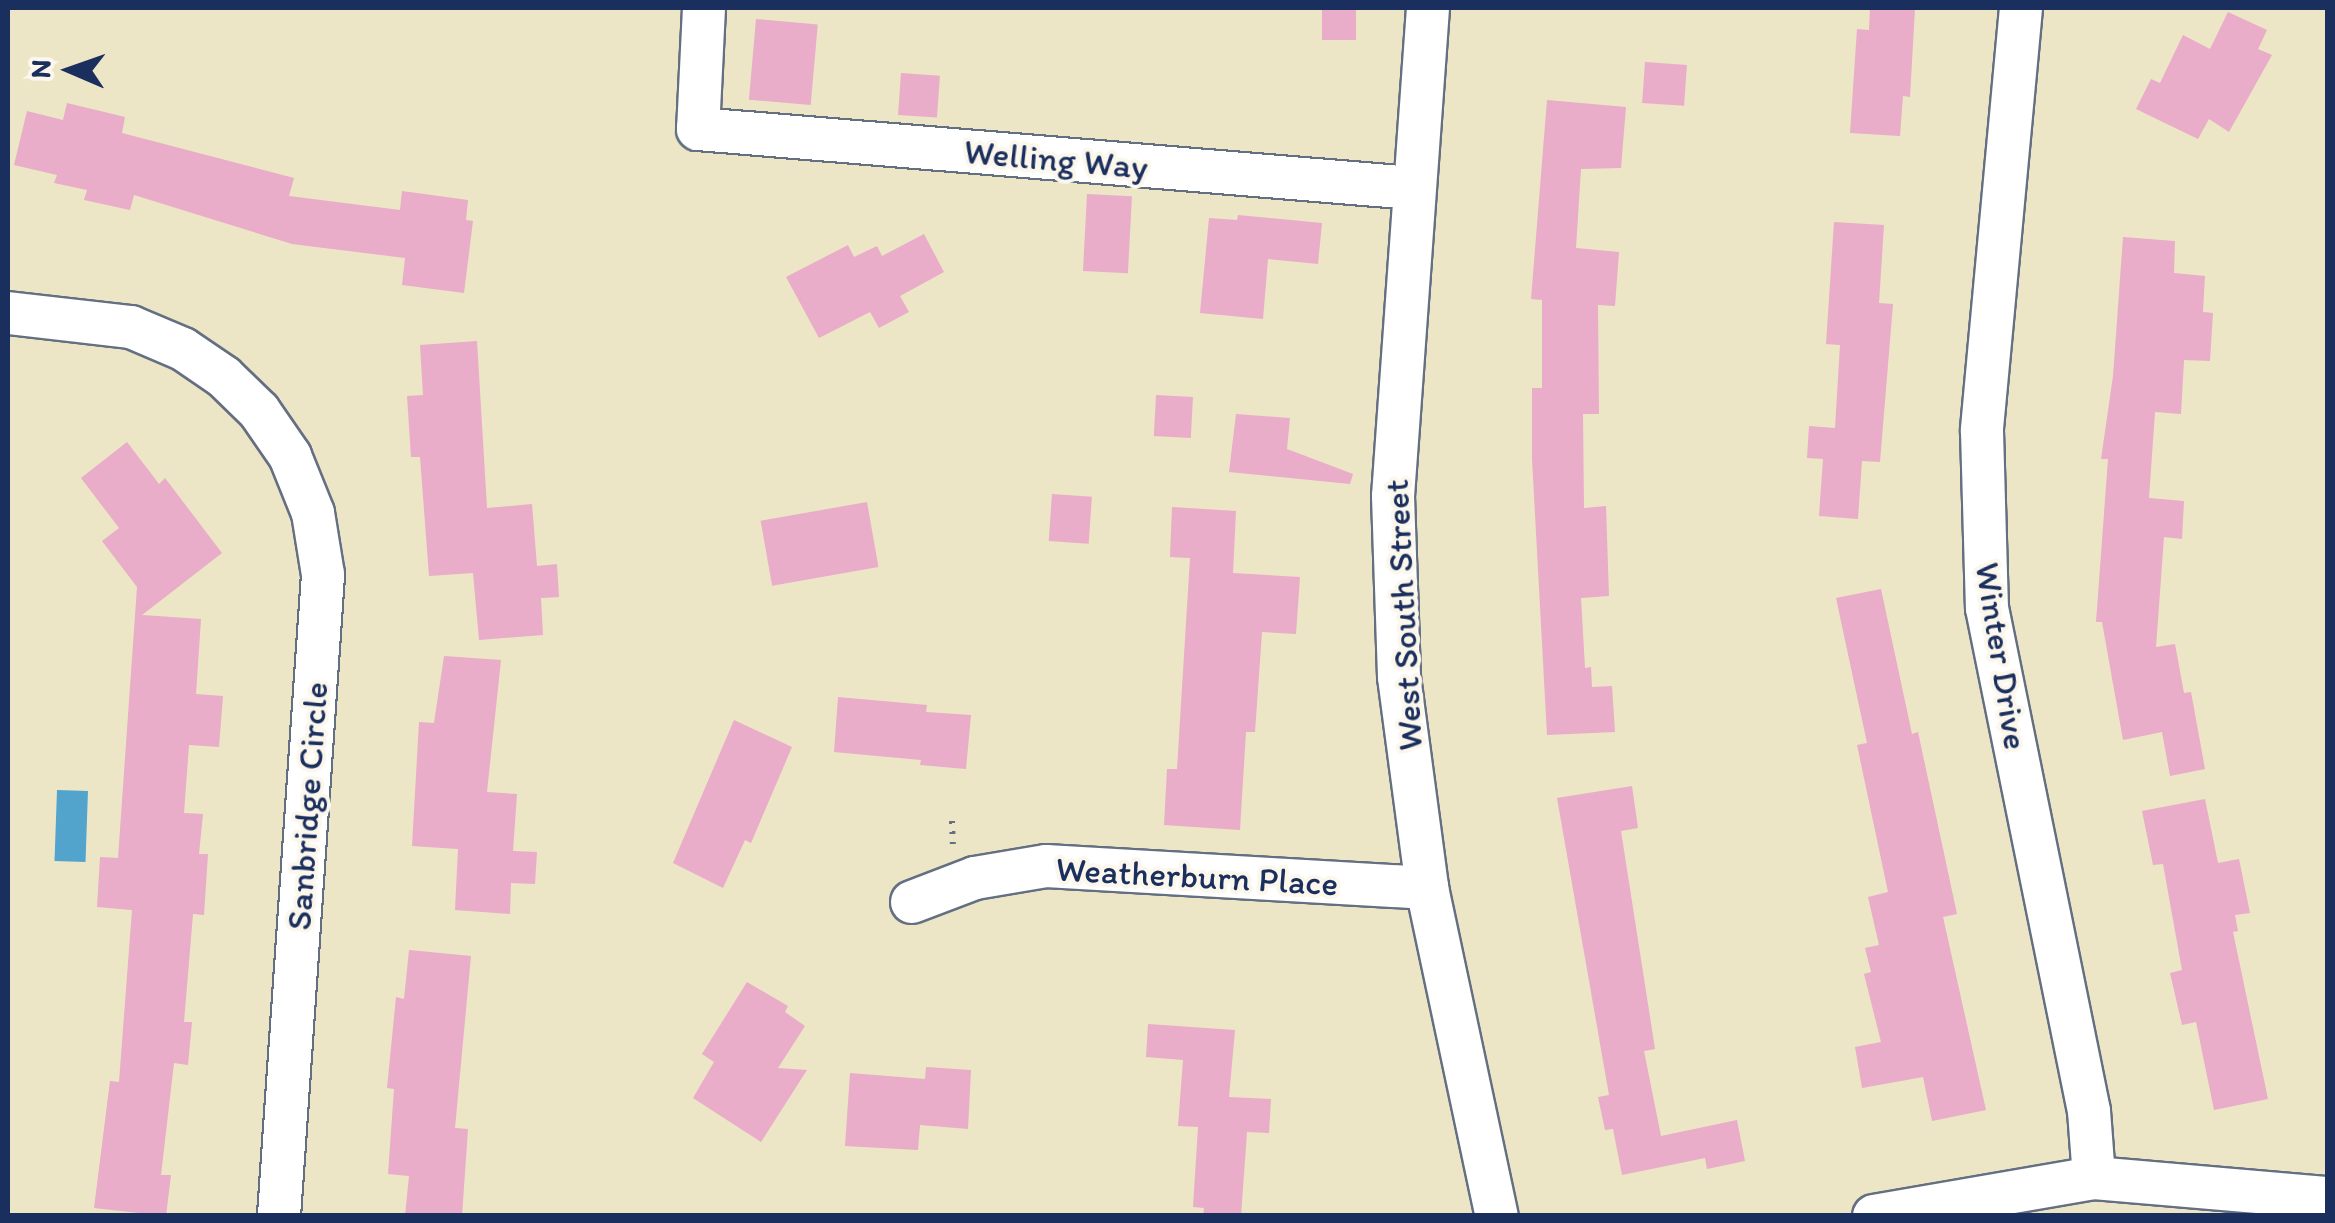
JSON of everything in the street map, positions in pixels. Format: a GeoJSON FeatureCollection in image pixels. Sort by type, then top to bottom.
{"type":"FeatureCollection","features":[{"type":"Feature","properties":{"kind":"street","name":"Welling Way"},"geometry":{"type":"LineString","coordinates":[[704,8],[698,129],[1413,188]]}},
{"type":"Feature","properties":{"kind":"street","name":"West South Street"},"geometry":{"type":"LineString","coordinates":[[1428,8],[1393,496],[1399,677],[1427,888],[1497,1216]]}},
{"type":"Feature","properties":{"kind":"street","name":"Winter Drive"},"geometry":{"type":"LineString","coordinates":[[2022,8],[1982,432],[1986,608],[2089,1112],[2094,1178]]}},
{"type":"Feature","properties":{"kind":"street","name":"Sanbridge Circle"},"geometry":{"type":"LineString","coordinates":[[8,313],[130,327],[184,349],[224,377],[259,411],[290,456],[313,513],[323,575],[279,1216]]}},
{"type":"Feature","properties":{"kind":"street","name":"Weatherburn Place"},"geometry":{"type":"LineString","coordinates":[[912,902],[975,878],[1046,866],[1427,888]]}},
{"type":"Feature","properties":{"kind":"street"},"geometry":{"type":"LineString","coordinates":[[1874,1216],[2094,1178],[2328,1198]]}},
{"type":"Feature","properties":{"kind":"path"},"geometry":{"type":"LineString","coordinates":[[950,836],[952,821]]}},
{"type":"Feature","properties":{"kind":"water"},"geometry":{"type":"Polygon","coordinates":[[[57,790],[88,791],[86,862],[55,861],[57,790]]]}},
{"type":"Feature","properties":{"kind":"building"},"geometry":{"type":"Polygon","coordinates":[[[1322,8],[1356,8],[1356,40],[1322,40],[1322,8]]]}},
{"type":"Feature","properties":{"kind":"building"},"geometry":{"type":"Polygon","coordinates":[[[1870,8],[1915,8],[1910,97],[1903,96],[1900,136],[1850,133],[1857,29],[1869,30],[1870,8]]]}},
{"type":"Feature","properties":{"kind":"building"},"geometry":{"type":"Polygon","coordinates":[[[2228,12],[2267,30],[2258,49],[2272,55],[2229,132],[2209,119],[2198,139],[2136,109],[2151,79],[2160,83],[2183,35],[2210,49],[2228,12]]]}},
{"type":"Feature","properties":{"kind":"building"},"geometry":{"type":"Polygon","coordinates":[[[756,19],[818,24],[811,105],[749,100],[756,19]]]}},
{"type":"Feature","properties":{"kind":"building"},"geometry":{"type":"Polygon","coordinates":[[[1645,62],[1687,65],[1684,106],[1642,103],[1645,62]]]}},
{"type":"Feature","properties":{"kind":"building"},"geometry":{"type":"Polygon","coordinates":[[[901,73],[940,76],[937,118],[898,115],[901,73]]]}},
{"type":"Feature","properties":{"kind":"building"},"geometry":{"type":"Polygon","coordinates":[[[1547,100],[1626,107],[1621,168],[1581,169],[1576,248],[1619,252],[1615,306],[1598,305],[1599,414],[1583,414],[1584,508],[1606,506],[1609,596],[1581,598],[1585,668],[1591,667],[1592,687],[1612,686],[1615,732],[1547,735],[1532,459],[1532,388],[1542,388],[1542,300],[1531,299],[1547,100]]]}},
{"type":"Feature","properties":{"kind":"building"},"geometry":{"type":"Polygon","coordinates":[[[67,103],[125,117],[122,133],[294,178],[289,196],[400,210],[402,191],[468,200],[466,220],[473,221],[464,293],[402,285],[405,258],[292,244],[134,195],[130,210],[84,200],[87,190],[54,183],[57,175],[14,165],[27,111],[63,120],[67,103]]]}},
{"type":"Feature","properties":{"kind":"building"},"geometry":{"type":"Polygon","coordinates":[[[1087,194],[1132,196],[1128,273],[1083,271],[1087,194]]]}},
{"type":"Feature","properties":{"kind":"building"},"geometry":{"type":"Polygon","coordinates":[[[1238,215],[1322,223],[1318,264],[1268,259],[1263,319],[1200,313],[1209,218],[1237,220],[1238,215]]]}},
{"type":"Feature","properties":{"kind":"building"},"geometry":{"type":"Polygon","coordinates":[[[1834,222],[1884,225],[1879,303],[1893,304],[1880,462],[1862,461],[1858,519],[1819,516],[1823,459],[1807,458],[1809,426],[1835,428],[1840,345],[1826,344],[1834,222]]]}},
{"type":"Feature","properties":{"kind":"building"},"geometry":{"type":"Polygon","coordinates":[[[924,234],[944,272],[900,296],[909,312],[879,328],[870,312],[819,338],[786,277],[848,245],[854,257],[877,246],[882,256],[924,234]]]}},
{"type":"Feature","properties":{"kind":"building"},"geometry":{"type":"Polygon","coordinates":[[[2123,237],[2175,241],[2174,273],[2205,276],[2203,312],[2213,313],[2210,361],[2184,360],[2181,414],[2155,412],[2149,498],[2184,501],[2182,539],[2164,537],[2156,647],[2175,644],[2184,693],[2191,692],[2205,769],[2170,776],[2162,732],[2123,740],[2102,622],[2096,622],[2108,459],[2101,459],[2113,376],[2123,237]]]}},
{"type":"Feature","properties":{"kind":"building"},"geometry":{"type":"Polygon","coordinates":[[[477,341],[487,508],[532,504],[537,566],[557,564],[559,597],[541,598],[543,635],[479,640],[473,573],[429,576],[420,457],[411,457],[407,396],[423,395],[420,345],[477,341]]]}},
{"type":"Feature","properties":{"kind":"building"},"geometry":{"type":"Polygon","coordinates":[[[1156,395],[1193,397],[1191,438],[1154,436],[1156,395]]]}},
{"type":"Feature","properties":{"kind":"building"},"geometry":{"type":"Polygon","coordinates":[[[1236,414],[1290,418],[1287,449],[1353,474],[1350,484],[1229,472],[1236,414]]]}},
{"type":"Feature","properties":{"kind":"building"},"geometry":{"type":"Polygon","coordinates":[[[127,442],[159,484],[165,478],[222,553],[142,615],[201,619],[196,694],[223,696],[219,747],[189,745],[184,813],[203,814],[199,854],[208,854],[204,915],[193,914],[184,1022],[192,1022],[188,1065],[174,1063],[161,1175],[171,1175],[166,1216],[94,1208],[110,1081],[119,1082],[132,910],[97,907],[100,857],[118,858],[137,587],[102,541],[119,528],[81,478],[127,442]]]}},
{"type":"Feature","properties":{"kind":"building"},"geometry":{"type":"Polygon","coordinates":[[[1052,494],[1092,497],[1089,544],[1049,541],[1052,494]]]}},
{"type":"Feature","properties":{"kind":"building"},"geometry":{"type":"Polygon","coordinates":[[[867,502],[878,567],[772,586],[761,521],[867,502]]]}},
{"type":"Feature","properties":{"kind":"building"},"geometry":{"type":"Polygon","coordinates":[[[1172,507],[1236,511],[1233,573],[1300,577],[1296,634],[1262,632],[1255,732],[1246,732],[1240,830],[1164,825],[1167,769],[1177,769],[1190,558],[1170,557],[1172,507]]]}},
{"type":"Feature","properties":{"kind":"building"},"geometry":{"type":"Polygon","coordinates":[[[1881,589],[1912,734],[1918,732],[1957,914],[1943,917],[1986,1110],[1932,1121],[1923,1077],[1862,1088],[1855,1047],[1881,1042],[1864,974],[1871,972],[1865,948],[1879,945],[1868,897],[1888,892],[1857,745],[1867,743],[1836,598],[1881,589]]]}},
{"type":"Feature","properties":{"kind":"building"},"geometry":{"type":"Polygon","coordinates":[[[444,656],[501,660],[487,792],[517,794],[513,851],[537,852],[535,884],[511,883],[510,914],[455,910],[458,849],[412,846],[419,722],[434,723],[444,656]]]}},
{"type":"Feature","properties":{"kind":"building"},"geometry":{"type":"Polygon","coordinates":[[[838,697],[927,705],[926,712],[971,715],[966,769],[920,765],[921,760],[834,752],[838,697]]]}},
{"type":"Feature","properties":{"kind":"building"},"geometry":{"type":"Polygon","coordinates":[[[734,720],[792,747],[751,843],[745,840],[723,888],[673,863],[734,720]]]}},
{"type":"Feature","properties":{"kind":"building"},"geometry":{"type":"Polygon","coordinates":[[[1632,786],[1638,828],[1621,831],[1655,1049],[1644,1051],[1661,1136],[1737,1120],[1745,1161],[1707,1169],[1705,1158],[1622,1175],[1613,1129],[1605,1130],[1598,1097],[1609,1095],[1557,798],[1632,786]]]}},
{"type":"Feature","properties":{"kind":"building"},"geometry":{"type":"Polygon","coordinates":[[[2205,799],[2218,863],[2239,859],[2250,913],[2235,915],[2238,931],[2233,932],[2268,1099],[2214,1110],[2196,1022],[2182,1025],[2170,973],[2182,970],[2163,864],[2153,865],[2142,811],[2205,799]]]}},
{"type":"Feature","properties":{"kind":"building"},"geometry":{"type":"Polygon","coordinates":[[[409,950],[471,956],[455,1128],[468,1129],[462,1216],[405,1216],[409,1176],[388,1174],[394,1089],[387,1088],[396,997],[404,999],[409,950]]]}},
{"type":"Feature","properties":{"kind":"building"},"geometry":{"type":"Polygon","coordinates":[[[747,982],[788,1006],[785,1012],[805,1026],[778,1068],[807,1070],[761,1142],[693,1098],[714,1062],[702,1054],[747,982]]]}},
{"type":"Feature","properties":{"kind":"building"},"geometry":{"type":"Polygon","coordinates":[[[1148,1024],[1235,1030],[1229,1097],[1271,1099],[1269,1133],[1247,1132],[1241,1216],[1203,1216],[1204,1208],[1193,1207],[1198,1127],[1178,1126],[1183,1060],[1146,1057],[1148,1024]]]}},
{"type":"Feature","properties":{"kind":"building"},"geometry":{"type":"Polygon","coordinates":[[[926,1067],[971,1070],[968,1129],[920,1125],[918,1150],[845,1146],[850,1073],[925,1079],[926,1067]]]}}]}
